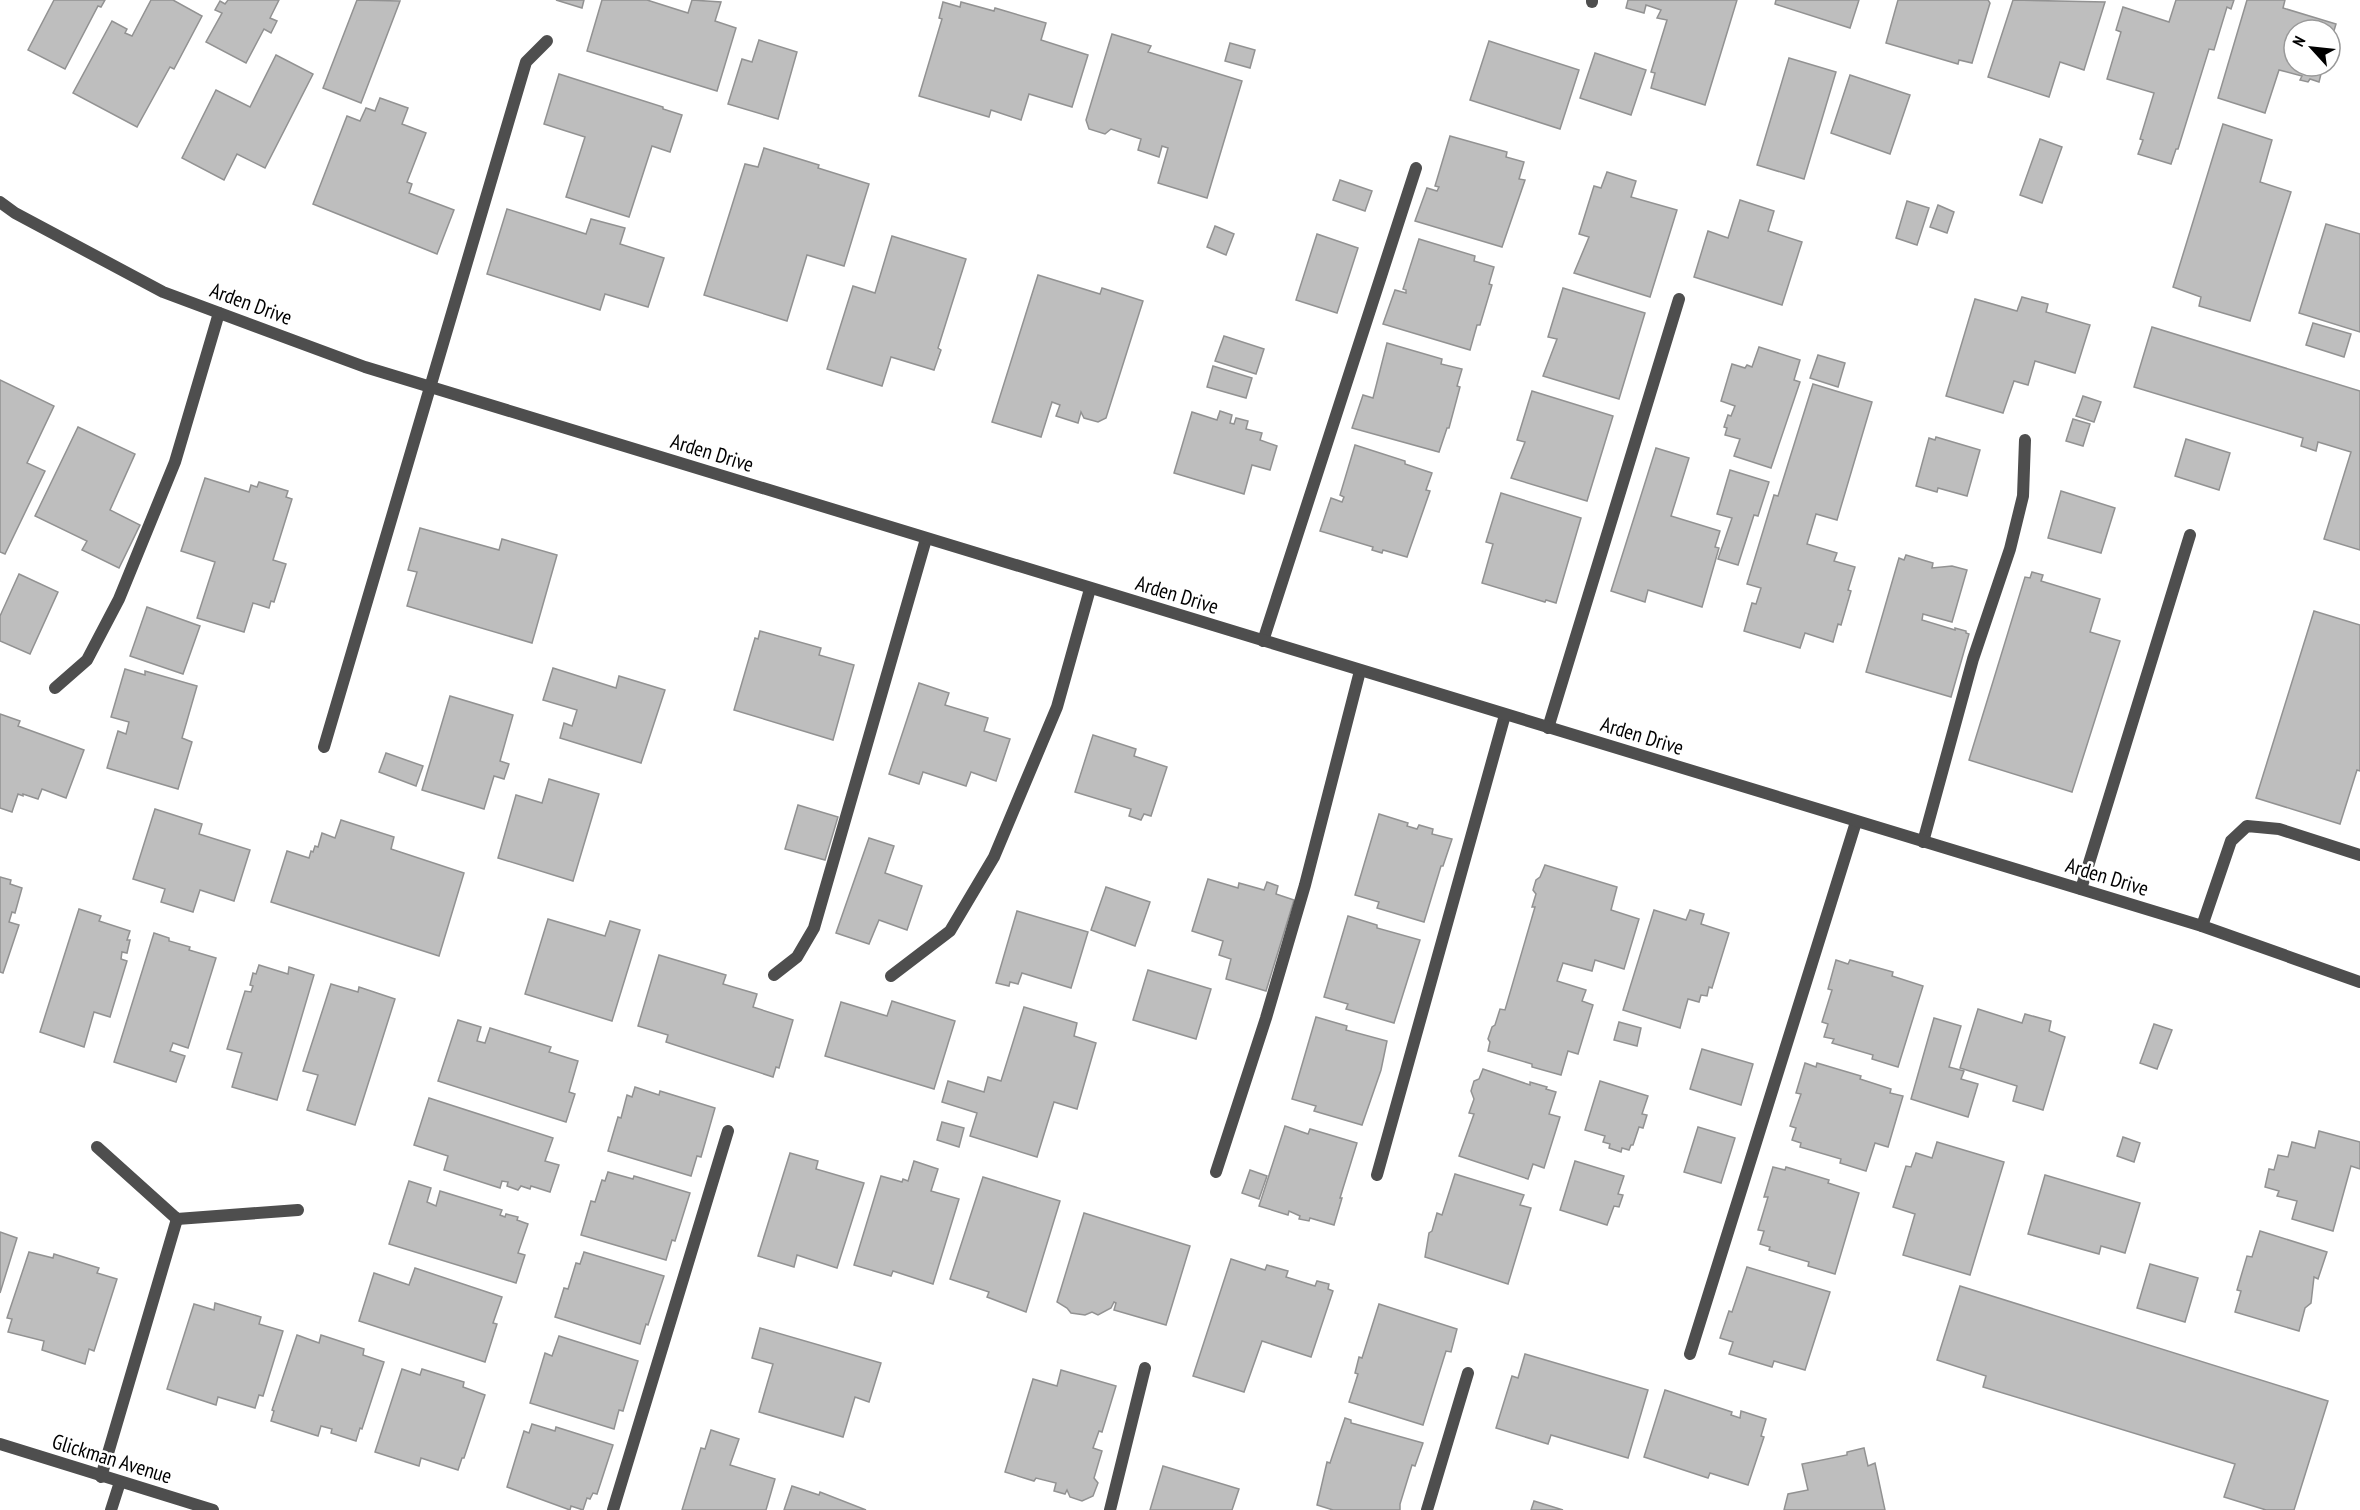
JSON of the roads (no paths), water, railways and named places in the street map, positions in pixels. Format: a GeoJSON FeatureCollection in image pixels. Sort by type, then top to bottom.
{"type":"FeatureCollection","features":[{"type":"Feature","properties":{"kind":"street"},"geometry":{"type":"LineString","coordinates":[[324,747],[526,62],[547,41]]}},
{"type":"Feature","properties":{"kind":"street"},"geometry":{"type":"LineString","coordinates":[[1263,641],[1416,168]]}},
{"type":"Feature","properties":{"kind":"street","name":"Arden Drive"},"geometry":{"type":"LineString","coordinates":[[0,202],[15,213],[163,292],[365,368],[2202,926],[2360,982]]}},
{"type":"Feature","properties":{"kind":"street"},"geometry":{"type":"LineString","coordinates":[[1548,728],[1679,299]]}},
{"type":"Feature","properties":{"kind":"street"},"geometry":{"type":"LineString","coordinates":[[55,688],[87,660],[119,599],[175,462],[219,313]]}},
{"type":"Feature","properties":{"kind":"street"},"geometry":{"type":"LineString","coordinates":[[1923,842],[1973,659],[2010,549],[2023,496],[2025,440]]}},
{"type":"Feature","properties":{"kind":"street"},"geometry":{"type":"LineString","coordinates":[[2081,889],[2190,535]]}},
{"type":"Feature","properties":{"kind":"street"},"geometry":{"type":"LineString","coordinates":[[774,975],[797,957],[814,928],[926,538]]}},
{"type":"Feature","properties":{"kind":"street"},"geometry":{"type":"LineString","coordinates":[[891,976],[950,931],[994,857],[1057,707],[1090,588]]}},
{"type":"Feature","properties":{"kind":"street"},"geometry":{"type":"LineString","coordinates":[[1216,1172],[1266,1018],[1301,897],[1360,671]]}},
{"type":"Feature","properties":{"kind":"street"},"geometry":{"type":"LineString","coordinates":[[1377,1175],[1505,715]]}},
{"type":"Feature","properties":{"kind":"street"},"geometry":{"type":"LineString","coordinates":[[1690,1354],[1856,822]]}},
{"type":"Feature","properties":{"kind":"street"},"geometry":{"type":"LineString","coordinates":[[2202,926],[2231,841],[2247,826],[2279,829],[2360,855]]}},
{"type":"Feature","properties":{"kind":"street"},"geometry":{"type":"LineString","coordinates":[[613,1510],[728,1131]]}},
{"type":"Feature","properties":{"kind":"street"},"geometry":{"type":"LineString","coordinates":[[97,1147],[177,1219],[298,1210]]}},
{"type":"Feature","properties":{"kind":"street"},"geometry":{"type":"LineString","coordinates":[[102,1477],[177,1219]]}},
{"type":"Feature","properties":{"kind":"street"},"geometry":{"type":"LineString","coordinates":[[1110,1510],[1144,1368]]}},
{"type":"Feature","properties":{"kind":"street"},"geometry":{"type":"LineString","coordinates":[[1426,1510],[1468,1373]]}},
{"type":"Feature","properties":{"kind":"street","name":"Glickman Avenue"},"geometry":{"type":"LineString","coordinates":[[0,1444],[213,1510]]}},
{"type":"Feature","properties":{"kind":"street"},"geometry":{"type":"LineString","coordinates":[[111,1510],[120,1482]]}}]}
